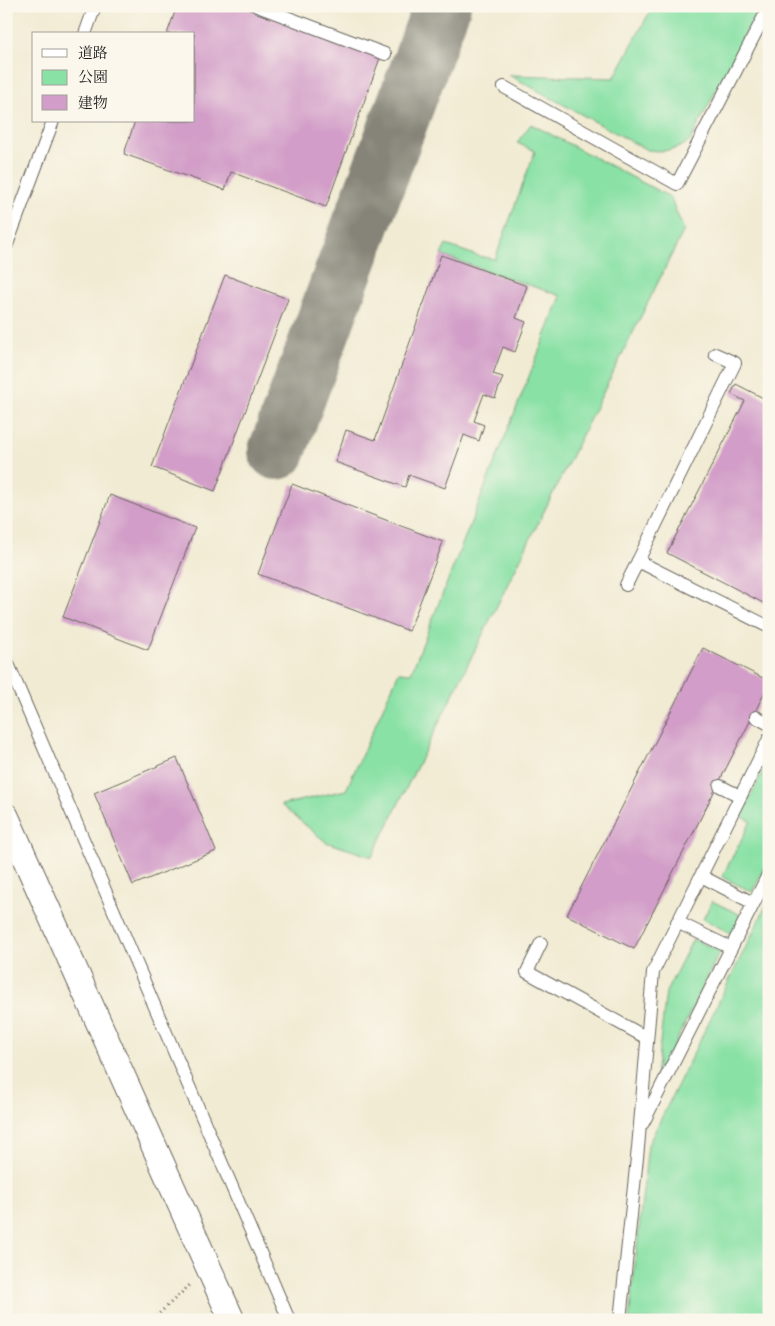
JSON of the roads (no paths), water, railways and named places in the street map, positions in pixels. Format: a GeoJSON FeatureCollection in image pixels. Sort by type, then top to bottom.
{"type":"FeatureCollection","features":[{"type":"Feature","properties":{"kind":"street"},"geometry":{"type":"LineString","coordinates":[[6,816],[207,1268],[232,1320]]}},
{"type":"Feature","properties":{"kind":"lane"},"geometry":{"type":"LineString","coordinates":[[86,32],[95,6]]}},
{"type":"Feature","properties":{"kind":"lane"},"geometry":{"type":"LineString","coordinates":[[257,6],[385,54]]}},
{"type":"Feature","properties":{"kind":"lane"},"geometry":{"type":"LineString","coordinates":[[504,87],[677,184],[769,7]]}},
{"type":"Feature","properties":{"kind":"lane"},"geometry":{"type":"LineString","coordinates":[[6,247],[53,122]]}},
{"type":"Feature","properties":{"kind":"lane"},"geometry":{"type":"LineString","coordinates":[[626,585],[735,363],[715,354]]}},
{"type":"Feature","properties":{"kind":"lane"},"geometry":{"type":"LineString","coordinates":[[638,560],[769,626]]}},
{"type":"Feature","properties":{"kind":"lane"},"geometry":{"type":"LineString","coordinates":[[6,659],[289,1320]]}},
{"type":"Feature","properties":{"kind":"lane"},"geometry":{"type":"LineString","coordinates":[[756,717],[769,724]]}},
{"type":"Feature","properties":{"kind":"lane"},"geometry":{"type":"LineString","coordinates":[[620,1320],[653,972],[769,738]]}},
{"type":"Feature","properties":{"kind":"lane"},"geometry":{"type":"LineString","coordinates":[[720,786],[740,796]]}},
{"type":"Feature","properties":{"kind":"lane"},"geometry":{"type":"LineString","coordinates":[[639,1130],[769,873]]}},
{"type":"Feature","properties":{"kind":"lane"},"geometry":{"type":"LineString","coordinates":[[700,876],[753,903]]}},
{"type":"Feature","properties":{"kind":"lane"},"geometry":{"type":"LineString","coordinates":[[678,922],[731,948]]}},
{"type":"Feature","properties":{"kind":"lane"},"geometry":{"type":"LineString","coordinates":[[541,943],[528,972],[647,1038]]}}]}
